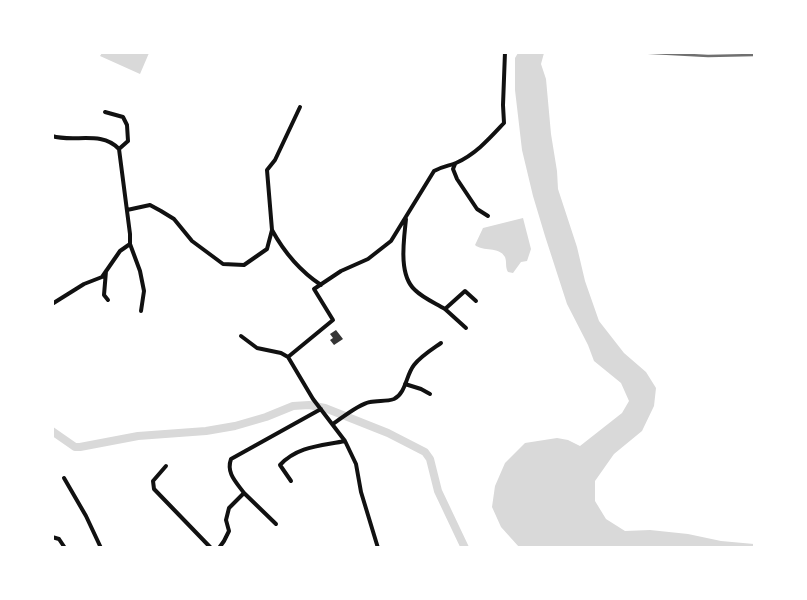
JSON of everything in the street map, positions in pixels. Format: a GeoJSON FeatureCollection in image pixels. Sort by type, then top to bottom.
{"type":"FeatureCollection","features":[{"type":"Feature","properties":{"kind":"street"},"geometry":{"type":"LineString","coordinates":[[288,357],[333,320],[314,289],[341,271],[368,258],[391,241],[434,171],[446,165],[455,164],[478,151],[504,123],[505,52]]}},
{"type":"Feature","properties":{"kind":"street"},"geometry":{"type":"LineString","coordinates":[[127,210],[150,205],[174,219],[192,241],[223,264],[244,266],[267,249],[272,230],[267,170],[275,160],[300,107]]}},
{"type":"Feature","properties":{"kind":"street"},"geometry":{"type":"LineString","coordinates":[[105,112],[122,117],[127,124],[128,141],[119,149]]}},
{"type":"Feature","properties":{"kind":"street"},"geometry":{"type":"LineString","coordinates":[[52,136],[66,139],[89,137],[113,143],[119,149],[130,244],[140,271],[144,291],[141,311]]}},
{"type":"Feature","properties":{"kind":"street"},"geometry":{"type":"LineString","coordinates":[[455,164],[452,168],[457,179],[477,209],[488,216]]}},
{"type":"Feature","properties":{"kind":"street"},"geometry":{"type":"LineString","coordinates":[[406,216],[402,258],[406,275],[414,289],[445,309],[466,328]]}},
{"type":"Feature","properties":{"kind":"street"},"geometry":{"type":"LineString","coordinates":[[272,230],[280,244],[306,275],[320,285]]}},
{"type":"Feature","properties":{"kind":"street"},"geometry":{"type":"LineString","coordinates":[[52,304],[84,284],[102,277],[120,252],[130,244]]}},
{"type":"Feature","properties":{"kind":"street"},"geometry":{"type":"LineString","coordinates":[[106,272],[104,296],[108,300]]}},
{"type":"Feature","properties":{"kind":"street"},"geometry":{"type":"LineString","coordinates":[[445,309],[465,291],[476,301]]}},
{"type":"Feature","properties":{"kind":"street"},"geometry":{"type":"LineString","coordinates":[[241,336],[257,348],[281,353],[288,357],[313,399],[345,442],[356,464],[361,492],[378,548]]}},
{"type":"Feature","properties":{"kind":"street"},"geometry":{"type":"LineString","coordinates":[[333,424],[370,402],[394,399],[406,384],[413,367],[423,356],[441,343]]}},
{"type":"Feature","properties":{"kind":"street"},"geometry":{"type":"LineString","coordinates":[[406,384],[413,385],[430,394]]}},
{"type":"Feature","properties":{"kind":"street"},"geometry":{"type":"LineString","coordinates":[[276,524],[244,493],[230,474],[228,466],[231,459],[321,409]]}},
{"type":"Feature","properties":{"kind":"street"},"geometry":{"type":"LineString","coordinates":[[291,481],[280,465],[298,450],[345,442]]}},
{"type":"Feature","properties":{"kind":"street"},"geometry":{"type":"LineString","coordinates":[[166,466],[153,481],[154,489],[212,548]]}},
{"type":"Feature","properties":{"kind":"street"},"geometry":{"type":"LineString","coordinates":[[64,478],[86,516],[101,548]]}},
{"type":"Feature","properties":{"kind":"street"},"geometry":{"type":"LineString","coordinates":[[219,548],[224,546],[229,531],[226,520],[228,508],[244,493]]}},
{"type":"Feature","properties":{"kind":"street"},"geometry":{"type":"LineString","coordinates":[[52,537],[59,539],[65,548]]}},
{"type":"Feature","properties":{"kind":"shaded area"},"geometry":{"type":"Polygon","coordinates":[[[102,53],[149,53],[140,74],[100,56],[102,53]]]}},
{"type":"Feature","properties":{"kind":"shaded area"},"geometry":{"type":"Polygon","coordinates":[[[518,53],[544,53],[541,64],[546,79],[558,189],[577,247],[585,281],[599,321],[624,353],[646,372],[656,388],[654,406],[642,431],[614,454],[595,481],[595,501],[606,519],[625,531],[650,530],[688,534],[721,541],[754,544],[754,547],[519,547],[501,527],[492,507],[495,486],[505,463],[525,443],[557,438],[568,440],[580,446],[622,413],[629,401],[621,383],[594,361],[567,304],[545,236],[522,150],[515,90],[515,58],[518,53]]]}},
{"type":"Feature","properties":{"kind":"shaded area"},"geometry":{"type":"Polygon","coordinates":[[[523,218],[531,249],[527,261],[521,262],[513,273],[508,272],[506,259],[499,251],[475,245],[483,228],[523,218]]]}},
{"type":"Feature","properties":{"kind":"building"},"geometry":{"type":"Polygon","coordinates":[[[336,330],[343,339],[334,345],[330,340],[333,338],[330,334],[336,330]]]}},
{"type":"Feature","properties":{"kind":"waterway"},"geometry":{"type":"LineString","coordinates":[[52,431],[75,447],[80,447],[138,436],[206,431],[235,426],[266,417],[293,406],[309,405],[325,408],[388,433],[425,452],[430,459],[438,491],[465,548]]}},
{"type":"Feature","properties":{"kind":"railway"},"geometry":{"type":"LineString","coordinates":[[634,52],[708,56],[754,55]]}}]}
